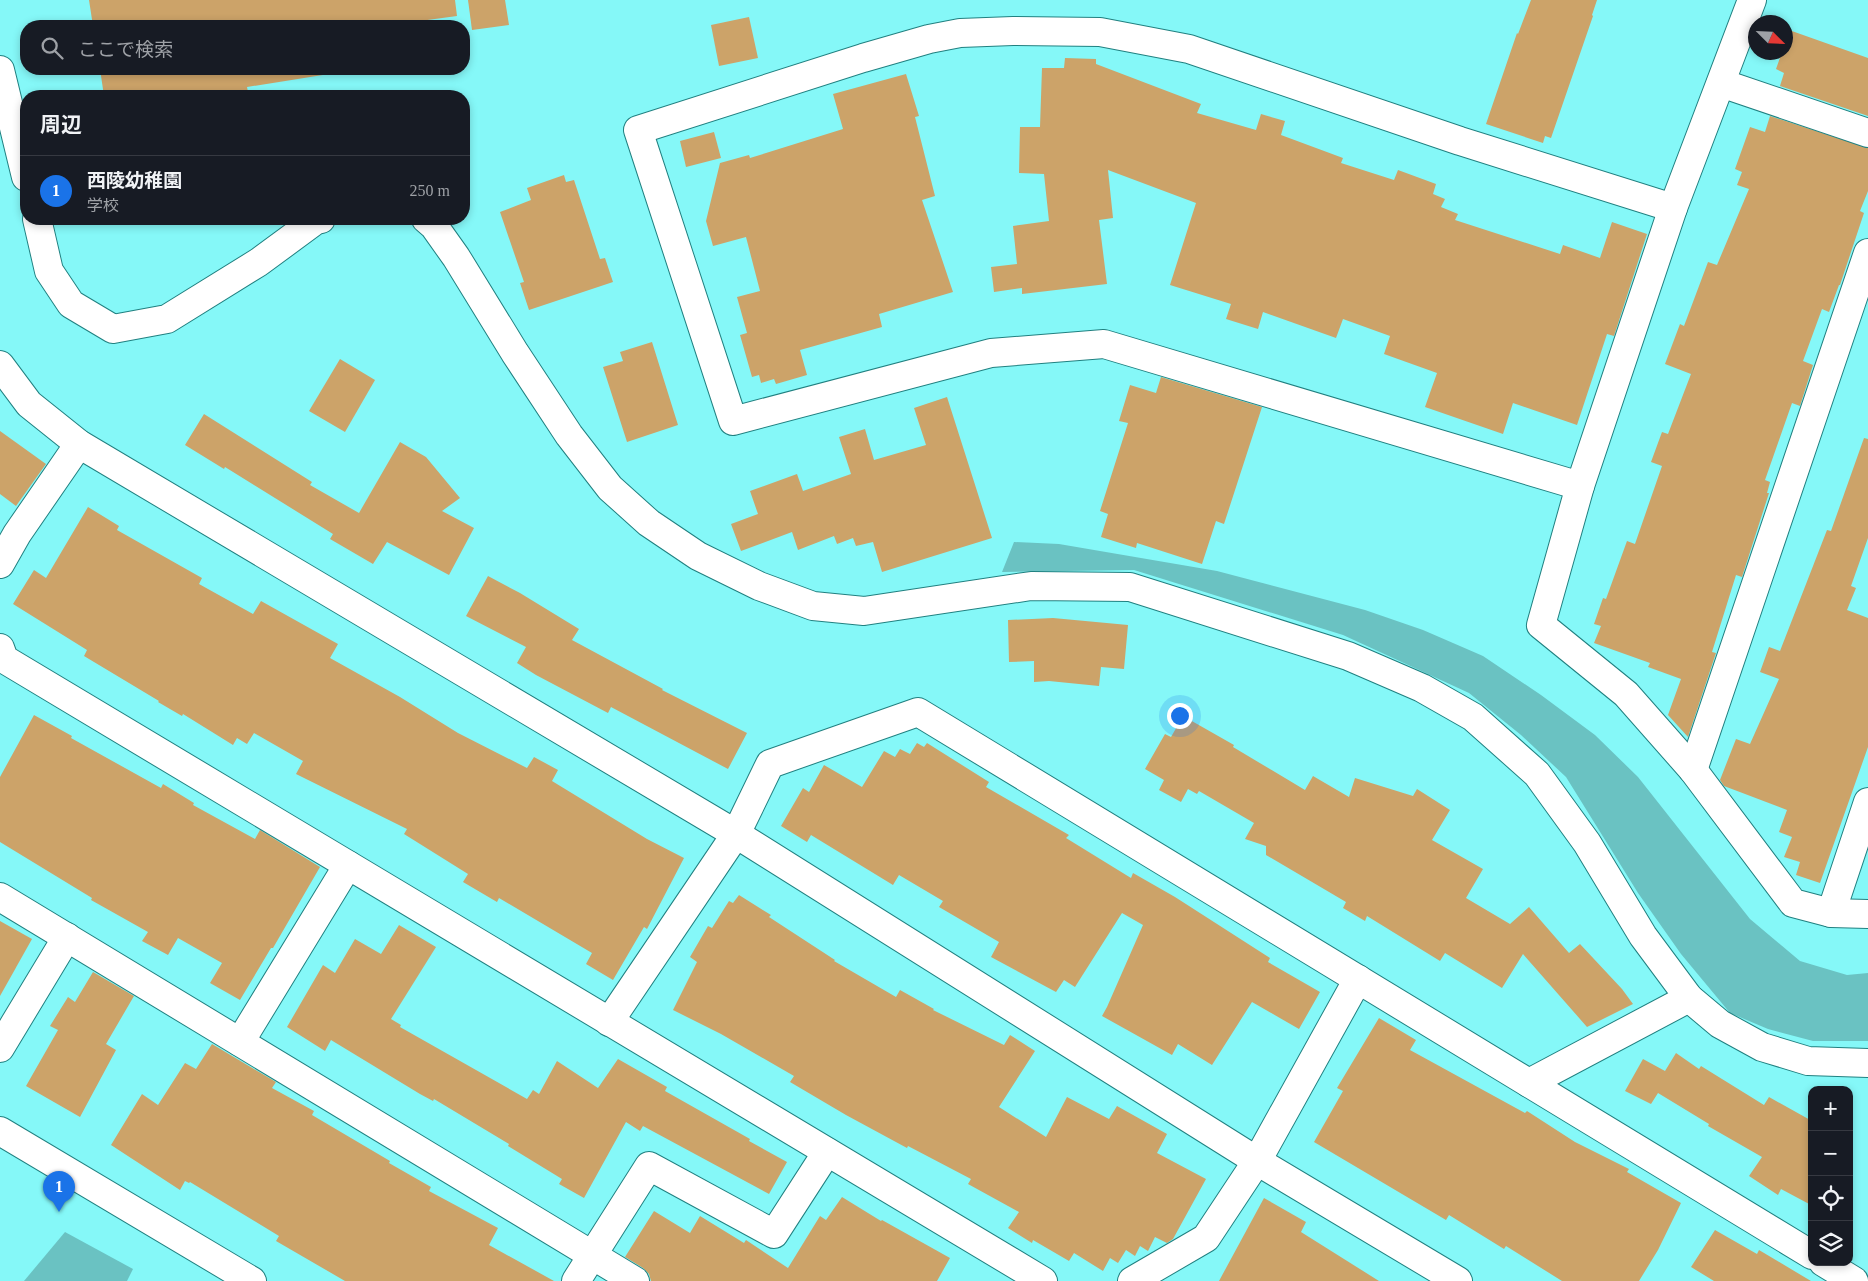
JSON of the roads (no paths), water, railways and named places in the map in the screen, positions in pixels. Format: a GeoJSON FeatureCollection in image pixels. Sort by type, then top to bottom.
{"type":"FeatureCollection","features":[{"type":"Feature","properties":{"kind":"street"},"geometry":{"type":"LineString","coordinates":[[1752,0],[1673,208],[1580,486],[1541,625],[1626,694],[1693,770],[1793,903],[1831,913],[1868,914]]}},
{"type":"Feature","properties":{"kind":"street"},"geometry":{"type":"LineString","coordinates":[[1580,486],[1104,344],[991,353],[733,421],[638,130],[863,58],[929,39],[960,33],[1013,31],[1100,32],[1189,49],[1460,141],[1673,208]]}},
{"type":"Feature","properties":{"kind":"street"},"geometry":{"type":"LineString","coordinates":[[0,70],[20,152]]}},
{"type":"Feature","properties":{"kind":"street"},"geometry":{"type":"LineString","coordinates":[[1721,83],[1868,133]]}},
{"type":"Feature","properties":{"kind":"street"},"geometry":{"type":"LineString","coordinates":[[38,225],[49,271],[71,304],[113,329],[167,319],[260,262],[309,225]]}},
{"type":"Feature","properties":{"kind":"street"},"geometry":{"type":"LineString","coordinates":[[433,225],[456,257],[515,353],[569,435],[610,488],[649,523],[698,556],[760,586],[813,606],[864,610],[1031,586],[1130,587],[1348,656],[1422,688],[1473,717],[1538,774],[1588,843],[1643,936],[1689,998],[1720,1024],[1762,1047],[1808,1061],[1868,1063]]}},
{"type":"Feature","properties":{"kind":"street"},"geometry":{"type":"LineString","coordinates":[[1693,770],[1868,254]]}},
{"type":"Feature","properties":{"kind":"street"},"geometry":{"type":"LineString","coordinates":[[0,365],[30,404],[79,444],[736,834],[1257,1161],[1455,1280]]}},
{"type":"Feature","properties":{"kind":"street"},"geometry":{"type":"LineString","coordinates":[[0,564],[9,529],[79,444]]}},
{"type":"Feature","properties":{"kind":"street"},"geometry":{"type":"LineString","coordinates":[[1,656],[1043,1281]]}},
{"type":"Feature","properties":{"kind":"street"},"geometry":{"type":"LineString","coordinates":[[609,1022],[736,834],[770,764],[918,712],[1808,1253]]}},
{"type":"Feature","properties":{"kind":"street"},"geometry":{"type":"LineString","coordinates":[[1831,913],[1868,802]]}},
{"type":"Feature","properties":{"kind":"street"},"geometry":{"type":"LineString","coordinates":[[240,1042],[348,865]]}},
{"type":"Feature","properties":{"kind":"street"},"geometry":{"type":"LineString","coordinates":[[0,897],[634,1281]]}},
{"type":"Feature","properties":{"kind":"street"},"geometry":{"type":"LineString","coordinates":[[0,1048],[67,937]]}},
{"type":"Feature","properties":{"kind":"street"},"geometry":{"type":"LineString","coordinates":[[1132,1281],[1206,1238],[1257,1161],[1358,979]]}},
{"type":"Feature","properties":{"kind":"street"},"geometry":{"type":"LineString","coordinates":[[1529,1083],[1689,998]]}},
{"type":"Feature","properties":{"kind":"street"},"geometry":{"type":"LineString","coordinates":[[0,1131],[252,1281]]}},
{"type":"Feature","properties":{"kind":"street"},"geometry":{"type":"LineString","coordinates":[[576,1281],[649,1166],[774,1234],[827,1152]]}},
{"type":"Feature","properties":{"kind":"street"},"geometry":{"type":"LineString","coordinates":[[1830,1266],[1854,1281]]}},
{"type":"Feature","properties":{"kind":"place","name":"西陵幼稚園"},"geometry":{"type":"Point","coordinates":[59,1212]}}]}
